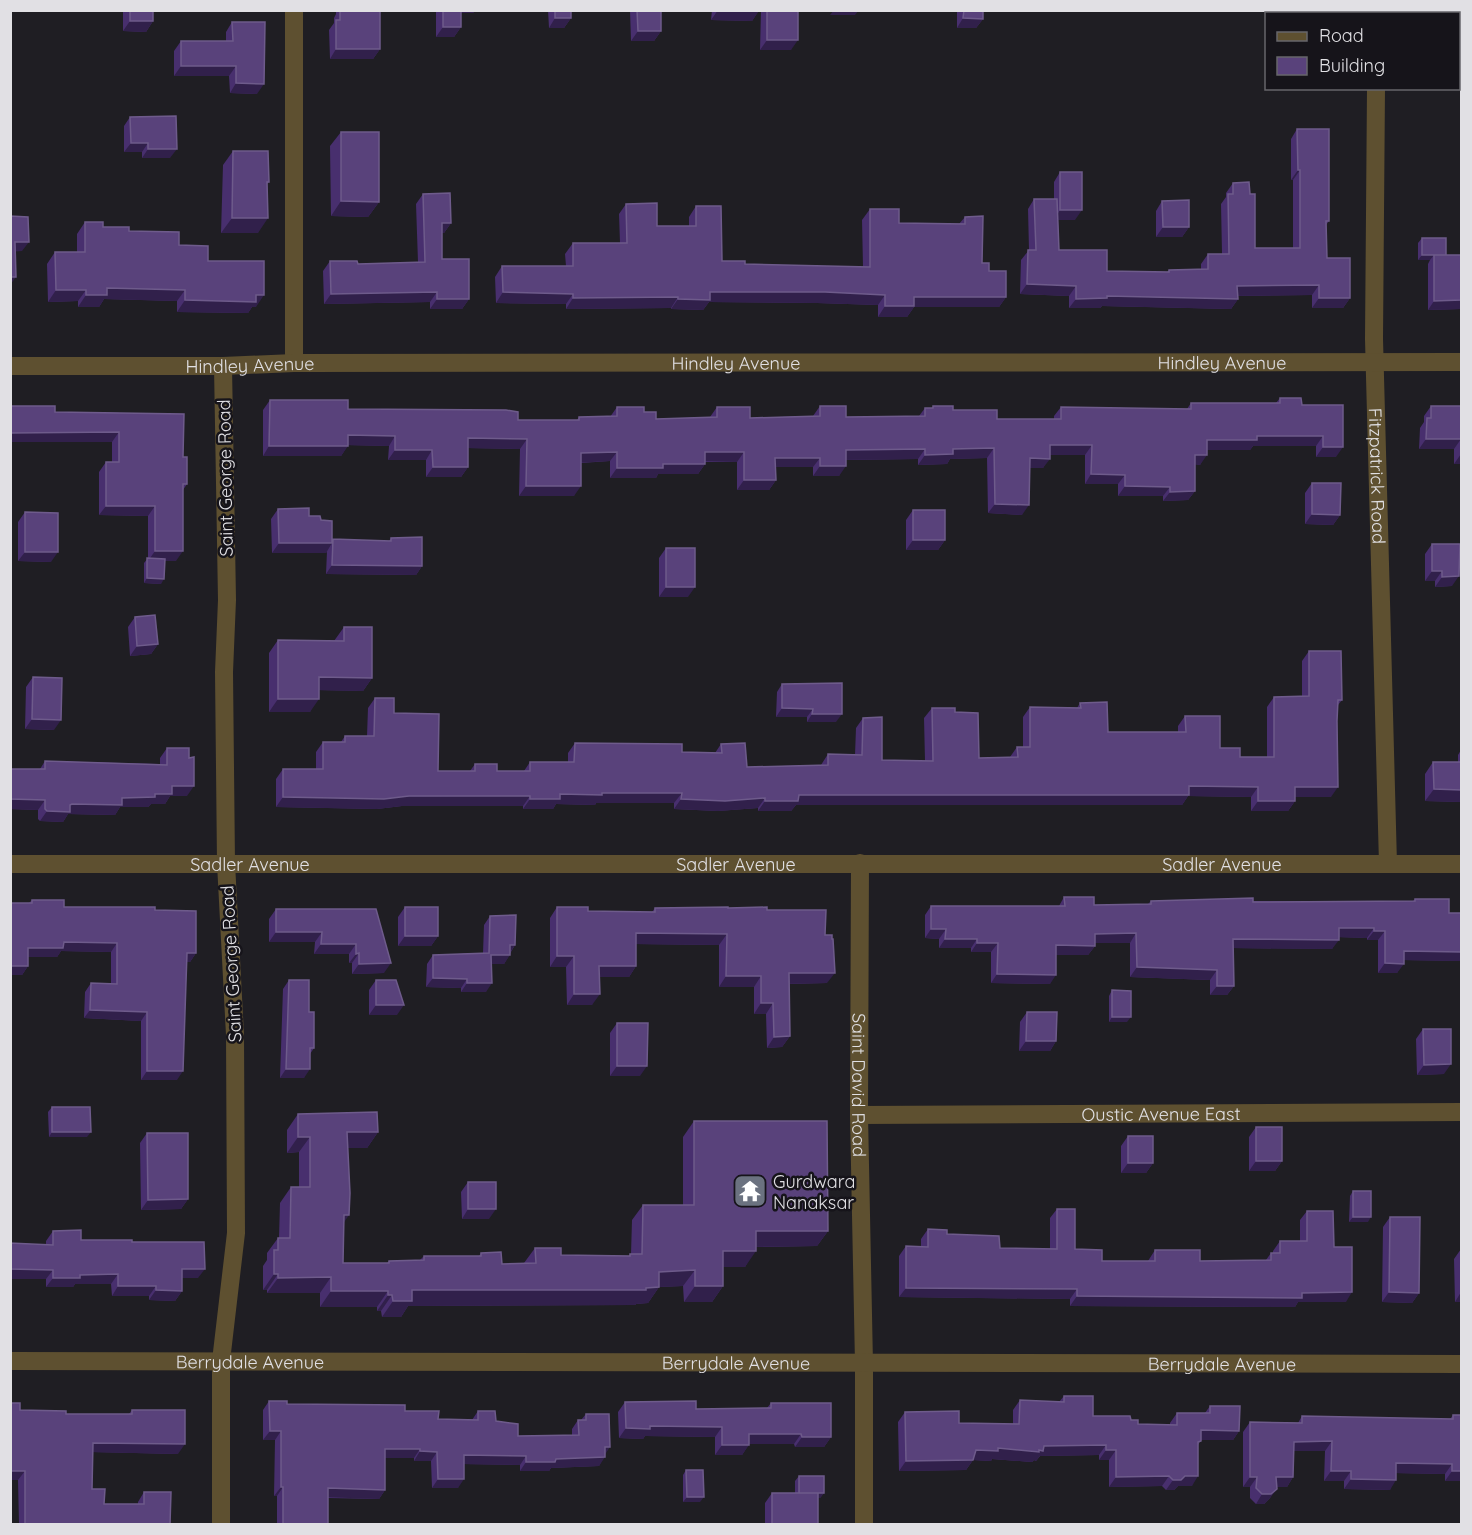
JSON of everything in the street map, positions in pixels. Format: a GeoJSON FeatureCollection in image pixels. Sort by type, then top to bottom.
{"type":"FeatureCollection","features":[{"type":"Feature","properties":{"kind":"street"},"geometry":{"type":"LineString","coordinates":[[294,10],[294,363]]}},
{"type":"Feature","properties":{"kind":"street","name":"Fitzpatrick Road"},"geometry":{"type":"LineString","coordinates":[[1376,90],[1374,362],[1388,864]]}},
{"type":"Feature","properties":{"kind":"street","name":"Hindley Avenue"},"geometry":{"type":"LineString","coordinates":[[10,366],[224,366],[294,363],[1461,362]]}},
{"type":"Feature","properties":{"kind":"street","name":"Saint George Road"},"geometry":{"type":"LineString","coordinates":[[221,1524],[221,1361],[236,1233],[235,1035],[226,863],[224,672],[227,600],[224,366]]}},
{"type":"Feature","properties":{"kind":"street","name":"Saint David Road"},"geometry":{"type":"LineString","coordinates":[[860,863],[859,1115],[864,1364],[864,1524]]}},
{"type":"Feature","properties":{"kind":"street","name":"Sadler Avenue"},"geometry":{"type":"LineString","coordinates":[[10,864],[1461,864]]}},
{"type":"Feature","properties":{"kind":"street","name":"Oustic Avenue East"},"geometry":{"type":"LineString","coordinates":[[859,1115],[1461,1112]]}},
{"type":"Feature","properties":{"kind":"street","name":"Berrydale Avenue"},"geometry":{"type":"LineString","coordinates":[[10,1361],[1461,1364]]}},
{"type":"Feature","properties":{"kind":"building"},"geometry":{"type":"Polygon","coordinates":[[[130,10],[153,10],[153,21],[130,21],[130,10]]]}},
{"type":"Feature","properties":{"kind":"building"},"geometry":{"type":"Polygon","coordinates":[[[340,10],[380,10],[380,49],[336,49],[336,20],[340,20],[340,10]]]}},
{"type":"Feature","properties":{"kind":"building"},"geometry":{"type":"Polygon","coordinates":[[[443,10],[461,10],[461,27],[443,27],[443,10]]]}},
{"type":"Feature","properties":{"kind":"building"},"geometry":{"type":"Polygon","coordinates":[[[555,10],[571,10],[571,18],[555,18],[555,10]]]}},
{"type":"Feature","properties":{"kind":"building"},"geometry":{"type":"Polygon","coordinates":[[[637,10],[661,11],[661,31],[638,31],[637,10]]]}},
{"type":"Feature","properties":{"kind":"building"},"geometry":{"type":"Polygon","coordinates":[[[767,10],[798,10],[798,40],[767,40],[767,10]]]}},
{"type":"Feature","properties":{"kind":"building"},"geometry":{"type":"Polygon","coordinates":[[[964,10],[983,10],[983,19],[963,18],[964,10]]]}},
{"type":"Feature","properties":{"kind":"building"},"geometry":{"type":"Polygon","coordinates":[[[1429,10],[1461,10],[1461,74],[1460,12],[1428,12],[1429,10]]]}},
{"type":"Feature","properties":{"kind":"building"},"geometry":{"type":"Polygon","coordinates":[[[232,22],[265,22],[264,84],[236,83],[236,66],[181,66],[181,41],[233,41],[232,22]]]}},
{"type":"Feature","properties":{"kind":"building"},"geometry":{"type":"Polygon","coordinates":[[[176,116],[177,149],[148,149],[148,143],[131,143],[130,117],[176,116]]]}},
{"type":"Feature","properties":{"kind":"building"},"geometry":{"type":"Polygon","coordinates":[[[1297,129],[1329,129],[1327,258],[1350,258],[1350,298],[1319,298],[1319,285],[1237,286],[1238,299],[1107,296],[1107,298],[1076,299],[1076,286],[1027,284],[1028,250],[1036,250],[1034,199],[1057,199],[1059,250],[1107,250],[1107,271],[1169,272],[1169,270],[1208,269],[1208,254],[1229,254],[1228,194],[1233,194],[1233,183],[1249,182],[1250,194],[1255,194],[1255,248],[1300,248],[1300,170],[1298,170],[1297,129]]]}},
{"type":"Feature","properties":{"kind":"building"},"geometry":{"type":"Polygon","coordinates":[[[341,132],[379,132],[379,202],[341,201],[341,132]]]}},
{"type":"Feature","properties":{"kind":"building"},"geometry":{"type":"Polygon","coordinates":[[[233,151],[268,151],[268,218],[232,218],[233,151]]]}},
{"type":"Feature","properties":{"kind":"building"},"geometry":{"type":"Polygon","coordinates":[[[1060,172],[1082,172],[1082,210],[1060,210],[1060,172]]]}},
{"type":"Feature","properties":{"kind":"building"},"geometry":{"type":"Polygon","coordinates":[[[450,193],[451,223],[442,223],[442,259],[469,259],[469,299],[437,299],[437,292],[331,294],[330,261],[357,261],[358,264],[425,262],[423,194],[450,193]]]}},
{"type":"Feature","properties":{"kind":"building"},"geometry":{"type":"Polygon","coordinates":[[[1189,200],[1189,227],[1163,227],[1162,201],[1189,200]]]}},
{"type":"Feature","properties":{"kind":"building"},"geometry":{"type":"Polygon","coordinates":[[[657,203],[657,226],[696,226],[696,206],[721,206],[722,261],[745,261],[745,264],[870,267],[870,209],[899,209],[899,223],[965,224],[965,217],[983,216],[982,263],[989,263],[989,271],[1006,271],[1006,297],[914,297],[914,306],[885,306],[885,295],[825,292],[710,292],[710,300],[678,299],[678,297],[573,298],[573,294],[503,292],[502,266],[573,266],[573,243],[627,243],[626,204],[657,203]]]}},
{"type":"Feature","properties":{"kind":"building"},"geometry":{"type":"Polygon","coordinates":[[[10,216],[28,217],[29,242],[15,242],[16,277],[10,277],[10,216]]]}},
{"type":"Feature","properties":{"kind":"building"},"geometry":{"type":"Polygon","coordinates":[[[85,222],[103,222],[103,227],[129,227],[129,231],[179,232],[179,245],[208,246],[208,261],[264,261],[264,295],[256,295],[256,302],[185,300],[185,290],[107,288],[107,295],[86,295],[86,290],[56,290],[55,252],[85,252],[85,222]]]}},
{"type":"Feature","properties":{"kind":"building"},"geometry":{"type":"Polygon","coordinates":[[[1422,238],[1446,238],[1446,255],[1422,255],[1422,238]]]}},
{"type":"Feature","properties":{"kind":"building"},"geometry":{"type":"Polygon","coordinates":[[[1434,255],[1461,255],[1461,300],[1434,301],[1434,255]]]}},
{"type":"Feature","properties":{"kind":"building"},"geometry":{"type":"Polygon","coordinates":[[[1280,398],[1301,398],[1302,405],[1343,405],[1343,447],[1323,447],[1323,436],[1257,436],[1257,440],[1207,440],[1207,455],[1195,455],[1195,491],[1170,492],[1170,487],[1125,486],[1125,475],[1091,474],[1092,445],[1050,445],[1050,459],[1030,458],[1029,505],[995,504],[994,448],[953,449],[953,454],[925,455],[925,449],[846,450],[846,466],[820,466],[820,458],[775,458],[776,480],[744,480],[744,452],[705,452],[705,464],[663,464],[663,468],[617,468],[617,452],[581,453],[581,486],[526,486],[527,439],[468,438],[468,467],[433,467],[432,450],[395,450],[395,436],[348,435],[348,446],[269,446],[270,400],[348,400],[348,409],[506,410],[518,412],[518,420],[579,420],[579,417],[617,416],[617,407],[644,407],[644,412],[656,412],[656,419],[717,417],[717,407],[750,407],[750,418],[820,416],[820,406],[846,406],[846,417],[925,416],[925,408],[953,406],[953,410],[997,410],[997,419],[1061,419],[1061,407],[1191,409],[1191,403],[1280,403],[1280,398]]]}},
{"type":"Feature","properties":{"kind":"building"},"geometry":{"type":"Polygon","coordinates":[[[10,406],[55,406],[55,412],[184,414],[183,457],[187,457],[187,484],[183,484],[183,551],[155,551],[155,506],[106,506],[106,462],[119,462],[119,432],[10,433],[10,406]]]}},
{"type":"Feature","properties":{"kind":"building"},"geometry":{"type":"Polygon","coordinates":[[[1431,406],[1461,406],[1461,439],[1426,439],[1427,418],[1431,418],[1431,406]]]}},
{"type":"Feature","properties":{"kind":"building"},"geometry":{"type":"Polygon","coordinates":[[[1312,483],[1341,483],[1340,515],[1312,514],[1312,483]]]}},
{"type":"Feature","properties":{"kind":"building"},"geometry":{"type":"Polygon","coordinates":[[[309,508],[309,516],[320,516],[321,520],[332,521],[332,543],[279,543],[278,509],[309,508]]]}},
{"type":"Feature","properties":{"kind":"building"},"geometry":{"type":"Polygon","coordinates":[[[913,510],[945,510],[945,540],[913,540],[913,510]]]}},
{"type":"Feature","properties":{"kind":"building"},"geometry":{"type":"Polygon","coordinates":[[[25,512],[58,513],[58,552],[25,552],[25,512]]]}},
{"type":"Feature","properties":{"kind":"building"},"geometry":{"type":"Polygon","coordinates":[[[422,537],[422,566],[332,565],[333,539],[391,541],[391,538],[422,537]]]}},
{"type":"Feature","properties":{"kind":"building"},"geometry":{"type":"Polygon","coordinates":[[[1432,544],[1460,544],[1459,576],[1442,577],[1442,571],[1432,571],[1432,544]]]}},
{"type":"Feature","properties":{"kind":"building"},"geometry":{"type":"Polygon","coordinates":[[[666,548],[695,548],[695,587],[666,587],[666,548]]]}},
{"type":"Feature","properties":{"kind":"building"},"geometry":{"type":"Polygon","coordinates":[[[147,558],[165,559],[164,579],[147,578],[147,558]]]}},
{"type":"Feature","properties":{"kind":"building"},"geometry":{"type":"Polygon","coordinates":[[[155,615],[158,644],[137,646],[135,617],[155,615]]]}},
{"type":"Feature","properties":{"kind":"building"},"geometry":{"type":"Polygon","coordinates":[[[344,627],[372,627],[372,678],[319,677],[319,699],[278,699],[278,640],[344,641],[344,627]]]}},
{"type":"Feature","properties":{"kind":"building"},"geometry":{"type":"Polygon","coordinates":[[[1309,651],[1341,651],[1342,700],[1338,700],[1337,721],[1338,787],[1295,787],[1295,801],[1258,801],[1258,787],[1189,786],[1189,795],[799,795],[798,801],[765,801],[765,798],[725,801],[681,799],[682,793],[560,794],[560,799],[530,799],[530,796],[409,796],[384,799],[283,797],[283,769],[323,769],[323,742],[345,742],[345,736],[374,736],[375,698],[394,698],[394,713],[439,714],[438,771],[475,771],[475,764],[497,764],[497,771],[530,771],[530,762],[574,762],[575,743],[682,744],[682,752],[722,753],[721,744],[745,743],[747,767],[828,765],[828,754],[862,755],[863,718],[882,717],[882,760],[933,761],[932,708],[955,708],[955,712],[978,713],[979,758],[1018,757],[1017,747],[1030,747],[1030,707],[1081,708],[1080,703],[1107,702],[1108,732],[1186,732],[1185,716],[1220,716],[1220,748],[1240,748],[1240,757],[1274,757],[1274,697],[1309,696],[1309,651]]]}},
{"type":"Feature","properties":{"kind":"building"},"geometry":{"type":"Polygon","coordinates":[[[33,677],[62,678],[61,720],[32,719],[33,677]]]}},
{"type":"Feature","properties":{"kind":"building"},"geometry":{"type":"Polygon","coordinates":[[[842,683],[842,714],[812,714],[813,709],[782,708],[782,684],[842,683]]]}},
{"type":"Feature","properties":{"kind":"building"},"geometry":{"type":"Polygon","coordinates":[[[167,748],[189,748],[189,758],[194,757],[194,786],[172,786],[172,794],[155,794],[155,797],[122,798],[122,805],[72,804],[70,812],[47,811],[45,800],[10,799],[10,761],[11,769],[45,769],[45,761],[167,765],[167,748]]]}},
{"type":"Feature","properties":{"kind":"building"},"geometry":{"type":"Polygon","coordinates":[[[1433,762],[1461,762],[1461,790],[1434,789],[1433,762]]]}},
{"type":"Feature","properties":{"kind":"building"},"geometry":{"type":"Polygon","coordinates":[[[1064,897],[1094,897],[1094,905],[1253,898],[1253,902],[1449,899],[1449,913],[1461,913],[1461,952],[1404,951],[1404,964],[1385,963],[1385,931],[1374,931],[1374,928],[1339,928],[1339,940],[1233,939],[1234,986],[1217,986],[1217,970],[1137,967],[1136,933],[1095,934],[1095,946],[1056,945],[1056,975],[997,974],[998,943],[977,943],[977,939],[945,939],[946,929],[931,929],[931,906],[1065,906],[1064,897]]]}},
{"type":"Feature","properties":{"kind":"building"},"geometry":{"type":"Polygon","coordinates":[[[32,900],[64,900],[64,907],[155,907],[155,910],[196,911],[196,953],[187,953],[183,1071],[147,1071],[147,1012],[90,1010],[91,983],[117,984],[117,943],[64,942],[63,948],[28,948],[28,966],[10,966],[10,903],[32,903],[32,900]]]}},
{"type":"Feature","properties":{"kind":"building"},"geometry":{"type":"Polygon","coordinates":[[[405,907],[438,907],[438,936],[405,936],[405,907]]]}},
{"type":"Feature","properties":{"kind":"building"},"geometry":{"type":"Polygon","coordinates":[[[557,907],[588,907],[588,911],[655,912],[655,908],[728,907],[767,907],[767,910],[826,910],[825,935],[832,935],[835,973],[789,973],[790,1036],[774,1037],[773,1003],[761,1003],[761,976],[726,976],[727,934],[636,933],[636,966],[599,966],[600,994],[574,994],[574,956],[557,956],[557,907]]]}},
{"type":"Feature","properties":{"kind":"building"},"geometry":{"type":"Polygon","coordinates":[[[276,909],[376,909],[391,963],[359,964],[356,944],[321,944],[322,932],[276,932],[276,909]]]}},
{"type":"Feature","properties":{"kind":"building"},"geometry":{"type":"Polygon","coordinates":[[[516,915],[515,945],[510,945],[510,955],[491,955],[492,983],[467,983],[467,979],[433,978],[433,955],[489,953],[490,916],[516,915]]]}},
{"type":"Feature","properties":{"kind":"building"},"geometry":{"type":"Polygon","coordinates":[[[289,980],[309,980],[309,1012],[314,1012],[314,1048],[310,1048],[310,1069],[286,1069],[289,980]]]}},
{"type":"Feature","properties":{"kind":"building"},"geometry":{"type":"Polygon","coordinates":[[[376,980],[396,980],[404,1005],[376,1005],[376,980]]]}},
{"type":"Feature","properties":{"kind":"building"},"geometry":{"type":"Polygon","coordinates":[[[1112,990],[1131,991],[1131,1017],[1112,1017],[1112,990]]]}},
{"type":"Feature","properties":{"kind":"building"},"geometry":{"type":"Polygon","coordinates":[[[1027,1012],[1057,1012],[1056,1041],[1026,1041],[1027,1012]]]}},
{"type":"Feature","properties":{"kind":"building"},"geometry":{"type":"Polygon","coordinates":[[[617,1023],[648,1023],[647,1066],[617,1066],[617,1023]]]}},
{"type":"Feature","properties":{"kind":"building"},"geometry":{"type":"Polygon","coordinates":[[[1423,1029],[1451,1029],[1451,1064],[1424,1065],[1423,1029]]]}},
{"type":"Feature","properties":{"kind":"building"},"geometry":{"type":"Polygon","coordinates":[[[52,1107],[90,1107],[91,1132],[52,1132],[52,1107]]]}},
{"type":"Feature","properties":{"kind":"building"},"geometry":{"type":"Polygon","coordinates":[[[377,1112],[378,1132],[347,1132],[350,1193],[349,1215],[344,1215],[343,1263],[389,1263],[389,1261],[424,1260],[424,1256],[481,1256],[481,1253],[501,1252],[502,1264],[536,1263],[535,1248],[561,1248],[561,1255],[630,1256],[630,1254],[642,1254],[643,1205],[694,1205],[694,1121],[827,1121],[828,1231],[756,1231],[756,1251],[723,1251],[723,1286],[695,1286],[695,1270],[659,1272],[659,1287],[646,1288],[646,1290],[412,1290],[412,1301],[393,1301],[388,1291],[331,1291],[331,1277],[278,1278],[278,1274],[274,1274],[274,1250],[278,1250],[278,1238],[290,1238],[291,1187],[310,1187],[310,1137],[298,1137],[298,1114],[377,1112]]]}},
{"type":"Feature","properties":{"kind":"building"},"geometry":{"type":"Polygon","coordinates":[[[1256,1127],[1282,1127],[1282,1161],[1256,1161],[1256,1127]]]}},
{"type":"Feature","properties":{"kind":"building"},"geometry":{"type":"Polygon","coordinates":[[[147,1133],[188,1133],[188,1199],[148,1200],[147,1133]]]}},
{"type":"Feature","properties":{"kind":"building"},"geometry":{"type":"Polygon","coordinates":[[[1128,1136],[1153,1136],[1153,1163],[1128,1163],[1128,1136]]]}},
{"type":"Feature","properties":{"kind":"building"},"geometry":{"type":"Polygon","coordinates":[[[468,1182],[496,1182],[496,1209],[468,1209],[468,1182]]]}},
{"type":"Feature","properties":{"kind":"building"},"geometry":{"type":"Polygon","coordinates":[[[1353,1191],[1371,1191],[1371,1217],[1353,1217],[1353,1191]]]}},
{"type":"Feature","properties":{"kind":"building"},"geometry":{"type":"Polygon","coordinates":[[[1057,1209],[1075,1209],[1075,1249],[1102,1250],[1102,1261],[1155,1261],[1155,1250],[1200,1250],[1200,1261],[1271,1260],[1271,1253],[1280,1253],[1280,1241],[1307,1241],[1307,1211],[1333,1211],[1334,1247],[1352,1247],[1352,1292],[1302,1293],[1302,1298],[1077,1296],[1077,1289],[906,1288],[906,1246],[928,1247],[928,1229],[947,1230],[947,1234],[999,1236],[1000,1248],[1057,1249],[1057,1209]]]}},
{"type":"Feature","properties":{"kind":"building"},"geometry":{"type":"Polygon","coordinates":[[[1390,1217],[1420,1217],[1419,1293],[1389,1292],[1390,1217]]]}},
{"type":"Feature","properties":{"kind":"building"},"geometry":{"type":"Polygon","coordinates":[[[81,1230],[81,1240],[204,1242],[205,1269],[182,1269],[182,1291],[156,1290],[156,1286],[118,1286],[118,1274],[53,1278],[53,1270],[10,1269],[10,1243],[53,1245],[53,1231],[81,1230]]]}},
{"type":"Feature","properties":{"kind":"building"},"geometry":{"type":"Polygon","coordinates":[[[1064,1396],[1093,1396],[1093,1416],[1130,1416],[1131,1420],[1138,1420],[1138,1424],[1177,1425],[1177,1413],[1210,1413],[1210,1406],[1240,1406],[1239,1431],[1201,1430],[1201,1441],[1198,1442],[1198,1476],[1185,1476],[1181,1480],[1173,1480],[1169,1476],[1116,1477],[1116,1450],[1106,1450],[1106,1445],[1044,1446],[1043,1451],[1039,1450],[1039,1452],[998,1448],[998,1451],[976,1450],[973,1460],[906,1461],[905,1412],[959,1411],[959,1423],[1019,1424],[1020,1400],[1064,1402],[1064,1396]]]}},
{"type":"Feature","properties":{"kind":"building"},"geometry":{"type":"Polygon","coordinates":[[[269,1401],[287,1401],[287,1404],[405,1405],[405,1411],[439,1411],[438,1419],[478,1420],[478,1411],[495,1411],[496,1421],[518,1424],[518,1436],[579,1435],[578,1420],[586,1420],[586,1414],[609,1414],[610,1447],[605,1447],[605,1457],[556,1459],[555,1462],[526,1462],[526,1456],[464,1455],[464,1479],[438,1479],[437,1452],[420,1451],[420,1449],[385,1449],[385,1490],[328,1488],[328,1524],[283,1524],[281,1431],[270,1431],[269,1401]]]}},
{"type":"Feature","properties":{"kind":"building"},"geometry":{"type":"Polygon","coordinates":[[[696,1401],[696,1409],[771,1408],[771,1403],[831,1403],[831,1437],[802,1437],[801,1434],[749,1434],[749,1445],[722,1445],[722,1427],[626,1428],[625,1402],[696,1401]]]}},
{"type":"Feature","properties":{"kind":"building"},"geometry":{"type":"Polygon","coordinates":[[[10,1403],[20,1403],[20,1410],[66,1411],[66,1414],[132,1414],[132,1410],[185,1410],[185,1444],[93,1443],[92,1489],[105,1489],[104,1504],[144,1504],[144,1492],[171,1492],[170,1524],[25,1524],[25,1471],[10,1471],[10,1403]]]}},
{"type":"Feature","properties":{"kind":"building"},"geometry":{"type":"Polygon","coordinates":[[[1453,1415],[1461,1415],[1461,1471],[1452,1471],[1452,1464],[1396,1463],[1396,1480],[1351,1479],[1351,1471],[1331,1471],[1332,1441],[1294,1442],[1293,1477],[1276,1477],[1277,1489],[1271,1494],[1262,1494],[1256,1488],[1257,1477],[1250,1477],[1250,1422],[1302,1423],[1302,1416],[1453,1419],[1453,1415]]]}},
{"type":"Feature","properties":{"kind":"building"},"geometry":{"type":"Polygon","coordinates":[[[686,1470],[703,1470],[704,1497],[687,1497],[686,1470]]]}},
{"type":"Feature","properties":{"kind":"building"},"geometry":{"type":"Polygon","coordinates":[[[799,1476],[824,1476],[824,1493],[799,1493],[799,1476]]]}},
{"type":"Feature","properties":{"kind":"building"},"geometry":{"type":"Polygon","coordinates":[[[772,1493],[818,1493],[818,1524],[772,1524],[772,1493]]]}},
{"type":"Feature","properties":{"kind":"place","name":"Gurdwara Nanaksar"},"geometry":{"type":"Point","coordinates":[750,1191]}}]}
